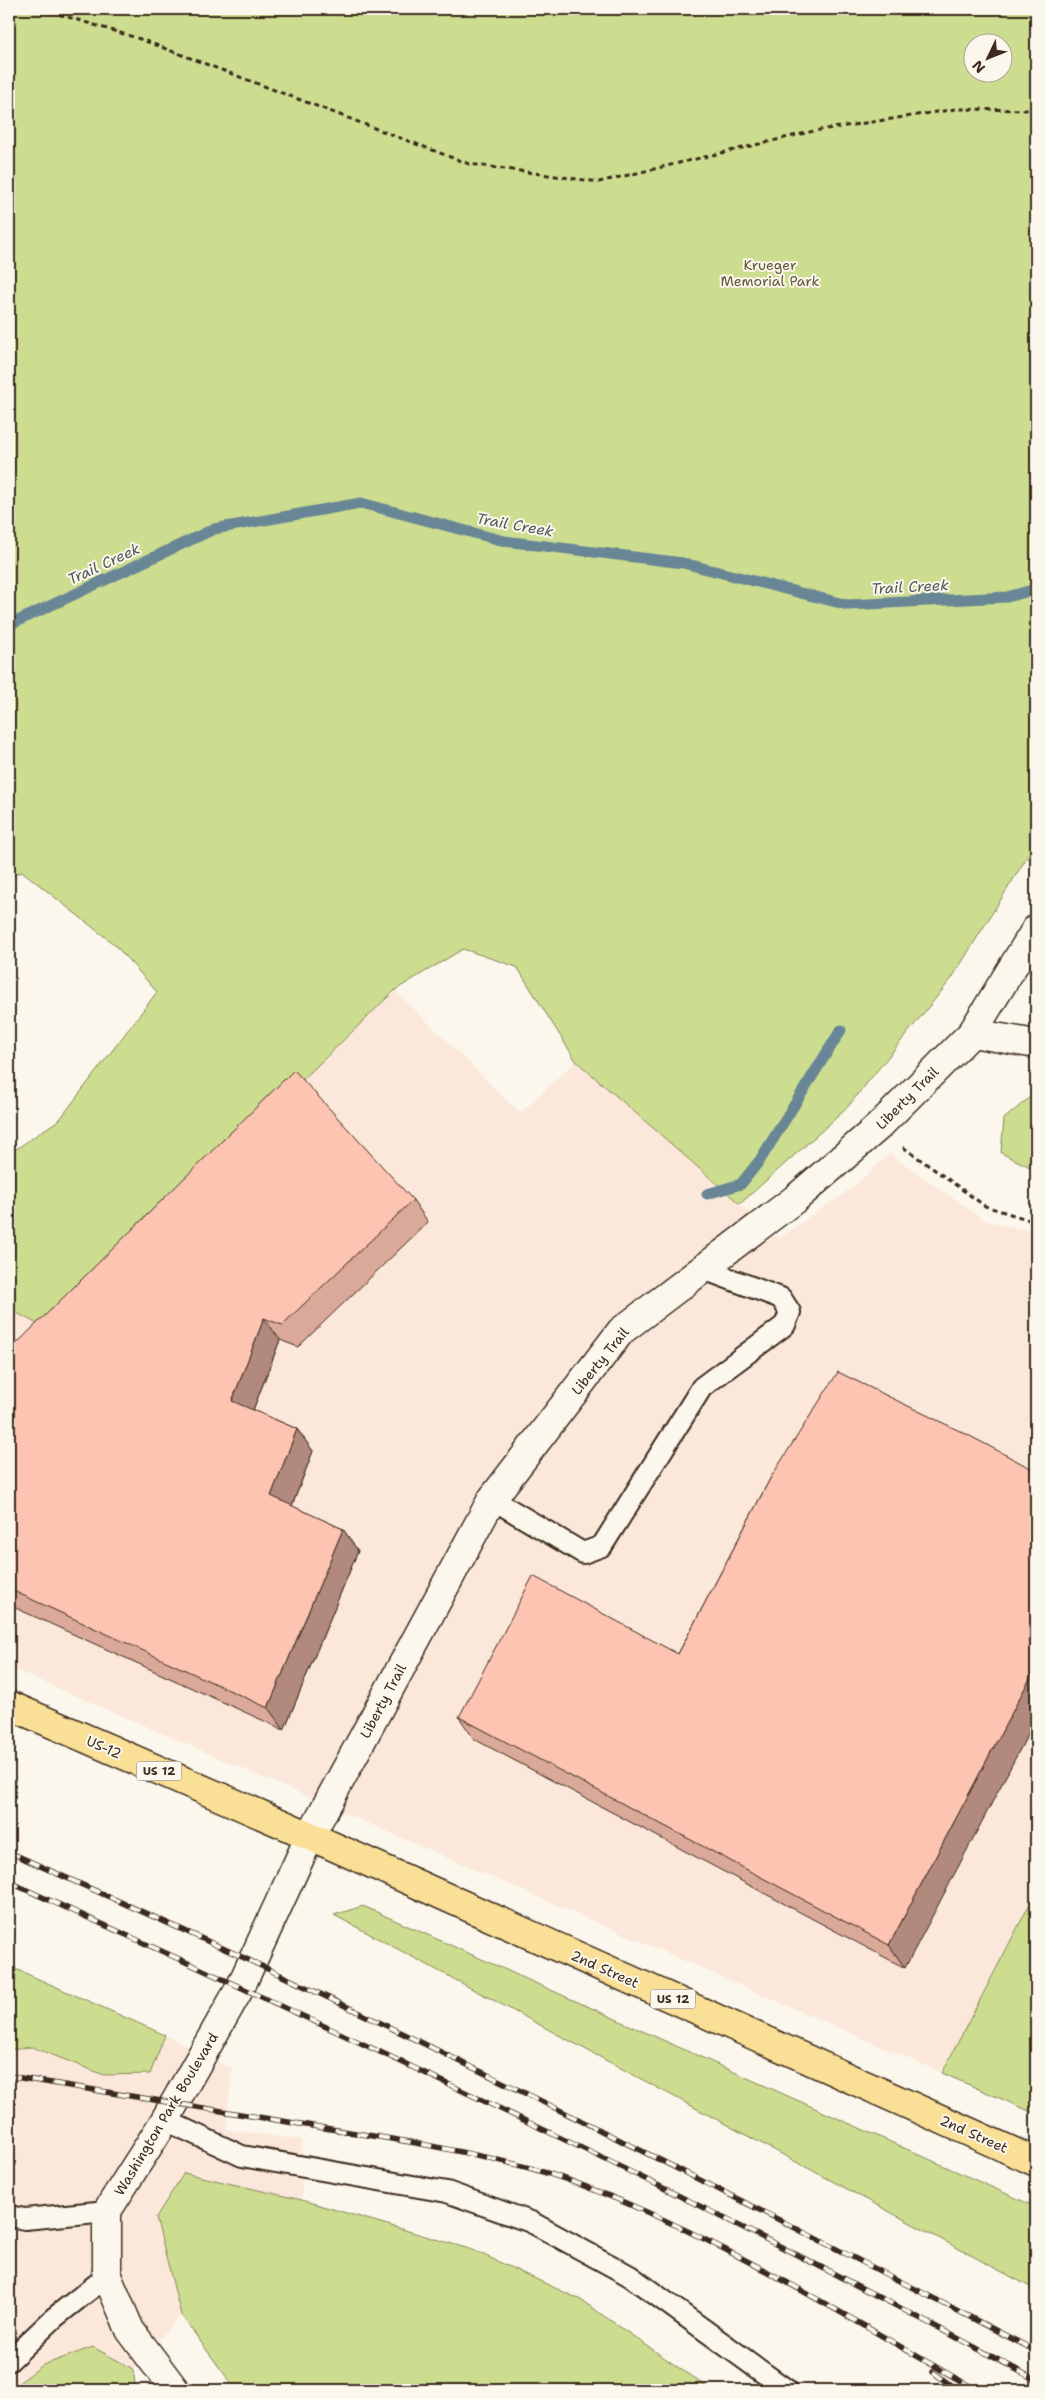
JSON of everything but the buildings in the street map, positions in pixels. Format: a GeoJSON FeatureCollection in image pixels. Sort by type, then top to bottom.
{"type":"FeatureCollection","features":[{"type":"Feature","properties":{"kind":"main road","name":"US-12"},"geometry":{"type":"LineString","coordinates":[[9,1705],[310,1836]]}},
{"type":"Feature","properties":{"kind":"main road","name":"2nd Street"},"geometry":{"type":"LineString","coordinates":[[310,1836],[1036,2162]]}},
{"type":"Feature","properties":{"kind":"street","name":"Liberty Trail"},"geometry":{"type":"LineString","coordinates":[[310,1836],[492,1500],[621,1331],[795,1199],[878,1127],[972,1033],[1036,929]]}},
{"type":"Feature","properties":{"kind":"street"},"geometry":{"type":"LineString","coordinates":[[972,1033],[1036,1044]]}},
{"type":"Feature","properties":{"kind":"street","name":"Washington Park Boulevard"},"geometry":{"type":"LineString","coordinates":[[175,2390],[130,2330],[107,2276],[108,2211],[165,2120],[254,1962],[310,1836]]}},
{"type":"Feature","properties":{"kind":"lane"},"geometry":{"type":"LineString","coordinates":[[492,1500],[583,1553],[602,1546],[702,1387],[785,1325],[790,1312],[781,1298],[703,1269]]}},
{"type":"Feature","properties":{"kind":"lane"},"geometry":{"type":"LineString","coordinates":[[165,2120],[242,2156],[447,2192],[531,2222],[630,2276],[787,2390]]}},
{"type":"Feature","properties":{"kind":"lane"},"geometry":{"type":"LineString","coordinates":[[9,2216],[25,2219],[108,2211]]}},
{"type":"Feature","properties":{"kind":"lane"},"geometry":{"type":"LineString","coordinates":[[9,2361],[55,2317],[107,2276]]}},
{"type":"Feature","properties":{"kind":"path"},"geometry":{"type":"LineString","coordinates":[[42,9],[140,39],[469,164],[599,182],[814,131],[956,109],[1036,110]]}},
{"type":"Feature","properties":{"kind":"path"},"geometry":{"type":"LineString","coordinates":[[878,1127],[934,1171],[985,1206],[1036,1222]]}},
{"type":"Feature","properties":{"kind":"shaded area"},"geometry":{"type":"Polygon","coordinates":[[[395,990],[520,1113],[576,1061],[779,1238],[849,1190],[890,1154],[986,1221],[1036,1232],[1036,1892],[942,2073],[9,1667],[9,1309],[47,1329],[395,990]]]}},
{"type":"Feature","properties":{"kind":"shaded area"},"geometry":{"type":"Polygon","coordinates":[[[165,2035],[232,2069],[226,2129],[302,2140],[302,2200],[183,2174],[156,2217],[181,2315],[133,2369],[93,2347],[43,2365],[9,2389],[9,2050],[32,2047],[104,2075],[150,2074],[165,2035]]]}},
{"type":"Feature","properties":{"kind":"green space","name":"Krueger Memorial Park"},"geometry":{"type":"Polygon","coordinates":[[[9,9],[1036,9],[1036,835],[1029,854],[952,978],[846,1109],[740,1204],[576,1061],[517,967],[463,949],[395,990],[47,1329],[9,1309],[9,1154],[60,1119],[157,992],[115,945],[23,872],[9,875],[9,9]]]}},
{"type":"Feature","properties":{"kind":"green space"},"geometry":{"type":"Polygon","coordinates":[[[1036,1092],[1036,1170],[1001,1153],[1004,1119],[1036,1092]]]}},
{"type":"Feature","properties":{"kind":"green space"},"geometry":{"type":"Polygon","coordinates":[[[1036,1892],[1036,2114],[942,2073],[1036,1892]]]}},
{"type":"Feature","properties":{"kind":"green space"},"geometry":{"type":"Polygon","coordinates":[[[363,1906],[1036,2207],[1036,2290],[334,1915],[363,1906]]]}},
{"type":"Feature","properties":{"kind":"green space"},"geometry":{"type":"Polygon","coordinates":[[[9,1966],[165,2035],[150,2074],[104,2075],[32,2047],[9,2050],[9,1966]]]}},
{"type":"Feature","properties":{"kind":"green space"},"geometry":{"type":"Polygon","coordinates":[[[184,2173],[302,2200],[473,2250],[581,2300],[711,2390],[236,2390],[181,2315],[156,2217],[184,2173]]]}},
{"type":"Feature","properties":{"kind":"green space"},"geometry":{"type":"Polygon","coordinates":[[[93,2347],[133,2369],[136,2390],[9,2390],[43,2365],[93,2347]]]}},
{"type":"Feature","properties":{"kind":"waterway","name":"Trail Creek"},"geometry":{"type":"LineString","coordinates":[[9,625],[214,529],[361,503],[504,541],[683,563],[848,605],[1007,597],[1036,589]]}},
{"type":"Feature","properties":{"kind":"waterway"},"geometry":{"type":"LineString","coordinates":[[707,1194],[741,1184],[760,1160],[841,1030]]}},
{"type":"Feature","properties":{"kind":"railway"},"geometry":{"type":"LineString","coordinates":[[9,1852],[255,1963],[452,2057],[745,2202],[1036,2351]]}},
{"type":"Feature","properties":{"kind":"railway"},"geometry":{"type":"LineString","coordinates":[[9,1882],[398,2060],[655,2184],[910,2313],[1036,2380]]}},
{"type":"Feature","properties":{"kind":"railway"},"geometry":{"type":"LineString","coordinates":[[9,2076],[416,2143],[458,2151],[543,2172],[636,2207],[686,2230],[784,2281],[977,2390]]}},
{"type":"Feature","properties":{"kind":"railway"},"geometry":{"type":"LineString","coordinates":[[933,2372],[957,2390]]}}]}
